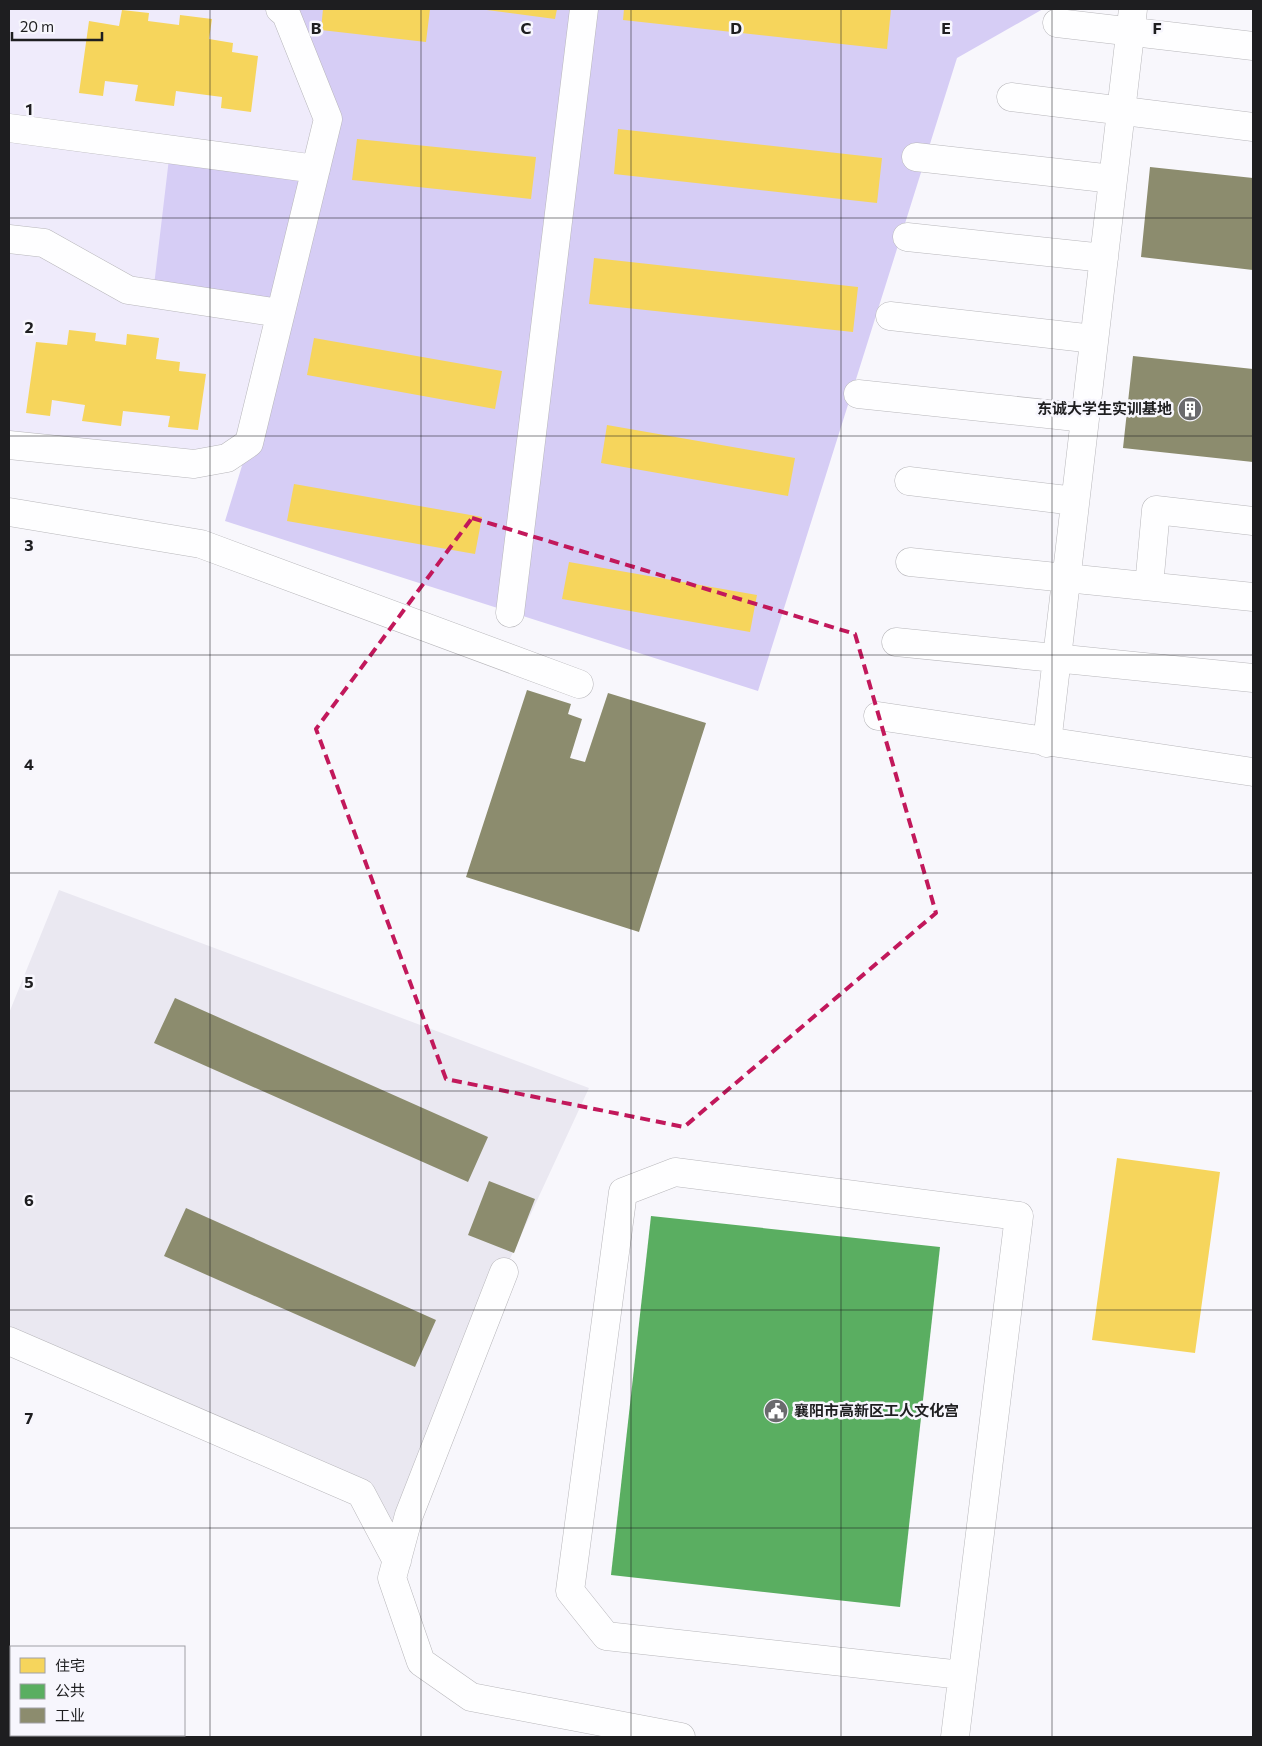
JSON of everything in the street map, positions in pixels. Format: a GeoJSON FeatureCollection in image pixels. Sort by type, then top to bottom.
{"type":"FeatureCollection","features":[{"type":"Feature","properties":{"kind":"street"},"geometry":{"type":"LineString","coordinates":[[9,445],[194,464],[227,458],[248,443],[328,119],[286,14],[280,9]]}},
{"type":"Feature","properties":{"kind":"street"},"geometry":{"type":"LineString","coordinates":[[510,613],[584,9]]}},
{"type":"Feature","properties":{"kind":"street"},"geometry":{"type":"LineString","coordinates":[[1047,743],[1131,20]]}},
{"type":"Feature","properties":{"kind":"street"},"geometry":{"type":"LineString","coordinates":[[1057,23],[1131,20],[1253,46]]}},
{"type":"Feature","properties":{"kind":"street"},"geometry":{"type":"LineString","coordinates":[[1012,97],[1253,127]]}},
{"type":"Feature","properties":{"kind":"street"},"geometry":{"type":"LineString","coordinates":[[9,128],[316,169]]}},
{"type":"Feature","properties":{"kind":"street"},"geometry":{"type":"LineString","coordinates":[[916,157],[1113,179]]}},
{"type":"Feature","properties":{"kind":"street"},"geometry":{"type":"LineString","coordinates":[[907,237],[1104,258]]}},
{"type":"Feature","properties":{"kind":"street"},"geometry":{"type":"LineString","coordinates":[[9,239],[44,243],[128,290],[280,313]]}},
{"type":"Feature","properties":{"kind":"street"},"geometry":{"type":"LineString","coordinates":[[890,316],[1094,339]]}},
{"type":"Feature","properties":{"kind":"street"},"geometry":{"type":"LineString","coordinates":[[858,394],[1085,418]]}},
{"type":"Feature","properties":{"kind":"street"},"geometry":{"type":"LineString","coordinates":[[909,481],[1075,501]]}},
{"type":"Feature","properties":{"kind":"street"},"geometry":{"type":"LineString","coordinates":[[1148,586],[1156,510],[1253,521]]}},
{"type":"Feature","properties":{"kind":"street"},"geometry":{"type":"LineString","coordinates":[[9,512],[201,544],[578,684]]}},
{"type":"Feature","properties":{"kind":"street"},"geometry":{"type":"LineString","coordinates":[[910,562],[1253,597]]}},
{"type":"Feature","properties":{"kind":"street"},"geometry":{"type":"LineString","coordinates":[[896,642],[1253,678]]}},
{"type":"Feature","properties":{"kind":"street"},"geometry":{"type":"LineString","coordinates":[[878,716],[1047,743],[1253,772]]}},
{"type":"Feature","properties":{"kind":"street"},"geometry":{"type":"LineString","coordinates":[[955,1737],[1019,1216],[674,1172],[622,1192],[570,1591],[606,1636],[962,1675]]}},
{"type":"Feature","properties":{"kind":"street"},"geometry":{"type":"LineString","coordinates":[[504,1272],[409,1515],[392,1578],[421,1662],[472,1697],[681,1737]]}},
{"type":"Feature","properties":{"kind":"street"},"geometry":{"type":"LineString","coordinates":[[9,1341],[361,1493],[397,1561]]}},
{"type":"Feature","properties":{"kind":"highlighted area"},"geometry":{"type":"Polygon","coordinates":[[[472,518],[855,634],[936,913],[684,1127],[446,1079],[316,729],[472,518]]]}},
{"type":"Feature","properties":{"kind":"shaded area"},"geometry":{"type":"Polygon","coordinates":[[[9,9],[280,9],[328,119],[249,443],[227,458],[9,445],[9,9]]]}},
{"type":"Feature","properties":{"kind":"shaded area"},"geometry":{"type":"Polygon","coordinates":[[[280,9],[1043,9],[957,58],[758,691],[225,521],[249,443],[280,313],[153,294],[170,150],[315,169],[324,135],[280,9]]]}},
{"type":"Feature","properties":{"kind":"shaded area"},"geometry":{"type":"Polygon","coordinates":[[[59,890],[589,1088],[504,1272],[397,1561],[361,1493],[9,1341],[9,1013],[59,890]]]}},
{"type":"Feature","properties":{"kind":"building: 住宅"},"geometry":{"type":"Polygon","coordinates":[[[323,9],[430,9],[426,42],[321,30],[323,9]]]}},
{"type":"Feature","properties":{"kind":"building: 住宅"},"geometry":{"type":"Polygon","coordinates":[[[479,9],[557,9],[555,19],[479,9]]]}},
{"type":"Feature","properties":{"kind":"building: 住宅"},"geometry":{"type":"Polygon","coordinates":[[[624,9],[891,9],[887,49],[623,20],[624,9]]]}},
{"type":"Feature","properties":{"kind":"building: 住宅"},"geometry":{"type":"Polygon","coordinates":[[[122,10],[149,13],[148,21],[179,25],[180,15],[212,19],[209,39],[233,43],[232,52],[258,56],[251,112],[221,108],[222,97],[176,91],[174,106],[135,101],[138,85],[105,81],[103,96],[79,93],[89,21],[119,26],[122,10]]]}},
{"type":"Feature","properties":{"kind":"building: 住宅"},"geometry":{"type":"Polygon","coordinates":[[[618,129],[882,158],[877,203],[614,174],[618,129]]]}},
{"type":"Feature","properties":{"kind":"building: 住宅"},"geometry":{"type":"Polygon","coordinates":[[[357,139],[536,157],[531,199],[352,180],[357,139]]]}},
{"type":"Feature","properties":{"kind":"building: 住宅"},"geometry":{"type":"Polygon","coordinates":[[[594,258],[858,287],[853,332],[589,304],[594,258]]]}},
{"type":"Feature","properties":{"kind":"building: 住宅"},"geometry":{"type":"Polygon","coordinates":[[[69,330],[96,333],[95,341],[126,345],[127,334],[159,338],[156,359],[180,362],[179,371],[206,374],[198,430],[168,427],[170,416],[123,411],[121,426],[82,421],[85,405],[52,400],[50,416],[26,413],[36,342],[67,345],[69,330]]]}},
{"type":"Feature","properties":{"kind":"building: 住宅"},"geometry":{"type":"Polygon","coordinates":[[[314,338],[502,371],[495,409],[307,375],[314,338]]]}},
{"type":"Feature","properties":{"kind":"building: 住宅"},"geometry":{"type":"Polygon","coordinates":[[[607,425],[795,458],[788,496],[601,463],[607,425]]]}},
{"type":"Feature","properties":{"kind":"building: 住宅"},"geometry":{"type":"Polygon","coordinates":[[[294,484],[482,517],[475,554],[287,521],[294,484]]]}},
{"type":"Feature","properties":{"kind":"building: 住宅"},"geometry":{"type":"Polygon","coordinates":[[[569,562],[757,595],[750,632],[562,599],[569,562]]]}},
{"type":"Feature","properties":{"kind":"building: 住宅"},"geometry":{"type":"Polygon","coordinates":[[[1117,1158],[1220,1172],[1195,1353],[1092,1340],[1117,1158]]]}},
{"type":"Feature","properties":{"kind":"building: 公共","name":"襄阳市高新区工人文化宫"},"geometry":{"type":"Polygon","coordinates":[[[651,1216],[940,1247],[900,1607],[611,1575],[651,1216]]]}},
{"type":"Feature","properties":{"kind":"building: 工业"},"geometry":{"type":"Polygon","coordinates":[[[1150,167],[1253,178],[1253,270],[1141,257],[1150,167]]]}},
{"type":"Feature","properties":{"kind":"building: 工业","name":"东诚大学生实训基地"},"geometry":{"type":"Polygon","coordinates":[[[1133,356],[1253,369],[1253,462],[1123,448],[1133,356]]]}},
{"type":"Feature","properties":{"kind":"building: 工业"},"geometry":{"type":"Polygon","coordinates":[[[527,690],[571,704],[568,714],[582,719],[570,758],[585,762],[608,693],[706,723],[639,932],[466,877],[527,690]]]}},
{"type":"Feature","properties":{"kind":"building: 工业"},"geometry":{"type":"Polygon","coordinates":[[[175,998],[488,1137],[468,1182],[154,1043],[175,998]]]}},
{"type":"Feature","properties":{"kind":"building: 工业"},"geometry":{"type":"Polygon","coordinates":[[[489,1181],[535,1199],[514,1253],[468,1235],[489,1181]]]}},
{"type":"Feature","properties":{"kind":"building: 工业"},"geometry":{"type":"Polygon","coordinates":[[[186,1208],[436,1320],[415,1367],[164,1256],[186,1208]]]}},
{"type":"Feature","properties":{"kind":"place","name":"东诚大学生实训基地"},"geometry":{"type":"Point","coordinates":[1190,409]}},
{"type":"Feature","properties":{"kind":"place","name":"襄阳市高新区工人文化宫"},"geometry":{"type":"Point","coordinates":[776,1411]}}]}
